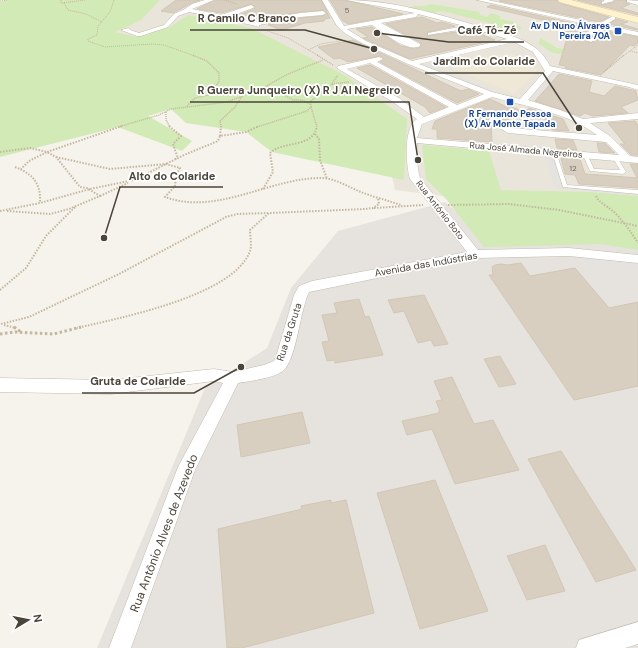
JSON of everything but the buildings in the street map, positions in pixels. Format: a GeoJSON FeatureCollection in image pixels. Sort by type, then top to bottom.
{"type":"FeatureCollection","features":[{"type":"Feature","properties":{"kind":"main road"},"geometry":{"type":"LineString","coordinates":[[562,0],[572,7],[638,19]]}},
{"type":"Feature","properties":{"kind":"street"},"geometry":{"type":"LineString","coordinates":[[127,29],[124,30],[139,35],[166,26],[176,15],[191,5],[211,0]]}},
{"type":"Feature","properties":{"kind":"street"},"geometry":{"type":"LineString","coordinates":[[325,0],[342,28],[356,37],[394,56],[492,94],[548,109],[583,122],[610,139],[618,146],[627,159]]}},
{"type":"Feature","properties":{"kind":"street"},"geometry":{"type":"LineString","coordinates":[[349,0],[386,6],[472,26],[513,40],[534,51],[544,60],[549,71],[522,102]]}},
{"type":"Feature","properties":{"kind":"street"},"geometry":{"type":"LineString","coordinates":[[480,0],[572,7],[600,26],[638,34]]}},
{"type":"Feature","properties":{"kind":"street"},"geometry":{"type":"LineString","coordinates":[[629,1],[638,3]]}},
{"type":"Feature","properties":{"kind":"street"},"geometry":{"type":"LineString","coordinates":[[191,5],[220,17],[256,25],[288,17],[323,13]]}},
{"type":"Feature","properties":{"kind":"street"},"geometry":{"type":"LineString","coordinates":[[220,17],[251,7]]}},
{"type":"Feature","properties":{"kind":"street"},"geometry":{"type":"LineString","coordinates":[[342,28],[423,14]]}},
{"type":"Feature","properties":{"kind":"street"},"geometry":{"type":"LineString","coordinates":[[591,40],[585,38],[594,29],[613,18]]}},
{"type":"Feature","properties":{"kind":"street"},"geometry":{"type":"LineString","coordinates":[[373,22],[388,30],[392,30],[418,45],[410,46],[373,22]]}},
{"type":"Feature","properties":{"kind":"street"},"geometry":{"type":"LineString","coordinates":[[430,34],[472,26]]}},
{"type":"Feature","properties":{"kind":"street"},"geometry":{"type":"LineString","coordinates":[[412,63],[513,40]]}},
{"type":"Feature","properties":{"kind":"street"},"geometry":{"type":"LineString","coordinates":[[342,69],[394,56]]}},
{"type":"Feature","properties":{"kind":"street"},"geometry":{"type":"LineString","coordinates":[[371,61],[455,107]]}},
{"type":"Feature","properties":{"kind":"street"},"geometry":{"type":"LineString","coordinates":[[548,68],[631,84],[638,88]]}},
{"type":"Feature","properties":{"kind":"street"},"geometry":{"type":"LineString","coordinates":[[342,69],[396,100],[422,119],[492,94]]}},
{"type":"Feature","properties":{"kind":"street"},"geometry":{"type":"LineString","coordinates":[[583,122],[637,117]]}},
{"type":"Feature","properties":{"kind":"street","name":"Rua António Boto"},"geometry":{"type":"LineString","coordinates":[[422,119],[418,122],[413,140],[411,168],[415,179],[475,254]]}},
{"type":"Feature","properties":{"kind":"street"},"geometry":{"type":"LineString","coordinates":[[493,120],[508,130],[610,139]]}},
{"type":"Feature","properties":{"kind":"street","name":"Rua José Almada Negreiros"},"geometry":{"type":"LineString","coordinates":[[413,140],[638,160]]}},
{"type":"Feature","properties":{"kind":"street","name":"Avenida das Indústrias"},"geometry":{"type":"LineString","coordinates":[[312,286],[475,254],[569,252],[638,259]]}},
{"type":"Feature","properties":{"kind":"street","name":"Rua da Gruta"},"geometry":{"type":"LineString","coordinates":[[0,385],[111,388],[214,375],[233,378],[267,371],[279,365],[283,357],[301,294],[304,289],[312,286]]}},
{"type":"Feature","properties":{"kind":"street","name":"Rua Antônio Alves de Azevedo"},"geometry":{"type":"LineString","coordinates":[[120,648],[187,467],[233,378]]}},
{"type":"Feature","properties":{"kind":"street"},"geometry":{"type":"LineString","coordinates":[[587,648],[638,633]]}},
{"type":"Feature","properties":{"kind":"lane"},"geometry":{"type":"LineString","coordinates":[[554,152],[565,186],[638,192]]}},
{"type":"Feature","properties":{"kind":"lane"},"geometry":{"type":"LineString","coordinates":[[585,155],[592,170],[623,172],[615,158]]}},
{"type":"Feature","properties":{"kind":"path"},"geometry":{"type":"LineString","coordinates":[[0,0],[8,0]]}},
{"type":"Feature","properties":{"kind":"path"},"geometry":{"type":"LineString","coordinates":[[61,0],[61,2],[64,3],[67,9],[71,12],[90,15],[102,22]]}},
{"type":"Feature","properties":{"kind":"path"},"geometry":{"type":"LineString","coordinates":[[64,3],[86,0]]}},
{"type":"Feature","properties":{"kind":"path"},"geometry":{"type":"LineString","coordinates":[[114,0],[110,12],[96,31],[97,35],[88,39],[88,41],[105,47],[152,44],[164,45],[207,61],[215,68],[220,76],[213,91],[208,95],[195,98],[186,107]]}},
{"type":"Feature","properties":{"kind":"path"},"geometry":{"type":"LineString","coordinates":[[256,25],[272,33],[288,38],[323,60],[342,69],[336,80],[311,101],[310,104]]}},
{"type":"Feature","properties":{"kind":"path"},"geometry":{"type":"LineString","coordinates":[[308,50],[318,44],[356,37]]}},
{"type":"Feature","properties":{"kind":"path"},"geometry":{"type":"LineString","coordinates":[[599,78],[609,67],[638,45]]}},
{"type":"Feature","properties":{"kind":"path"},"geometry":{"type":"LineString","coordinates":[[630,51],[638,53]]}},
{"type":"Feature","properties":{"kind":"path"},"geometry":{"type":"LineString","coordinates":[[21,169],[29,161],[46,152],[166,112],[171,109],[227,102],[268,86],[288,74],[323,60]]}},
{"type":"Feature","properties":{"kind":"path"},"geometry":{"type":"LineString","coordinates":[[262,190],[272,179],[274,172],[270,153],[274,149],[310,139],[315,134],[316,122],[310,104],[302,100],[293,100],[268,86]]}},
{"type":"Feature","properties":{"kind":"path"},"geometry":{"type":"LineString","coordinates":[[2,211],[49,214],[58,213],[100,196],[113,188],[134,180],[174,160],[218,141],[221,129],[220,121],[235,107],[243,95]]}},
{"type":"Feature","properties":{"kind":"path"},"geometry":{"type":"LineString","coordinates":[[220,136],[246,132],[261,125],[307,111],[311,107]]}},
{"type":"Feature","properties":{"kind":"path"},"geometry":{"type":"LineString","coordinates":[[166,112],[164,119],[166,124],[181,136],[173,144],[177,156],[174,160]]}},
{"type":"Feature","properties":{"kind":"path"},"geometry":{"type":"LineString","coordinates":[[315,134],[319,139],[318,152],[327,179]]}},
{"type":"Feature","properties":{"kind":"path"},"geometry":{"type":"LineString","coordinates":[[0,152],[41,148],[56,157],[110,169],[166,164],[180,168],[176,175],[175,186],[165,197],[183,202],[227,198],[321,178],[337,181],[378,198],[404,206]]}},
{"type":"Feature","properties":{"kind":"path"},"geometry":{"type":"LineString","coordinates":[[56,157],[80,187],[90,189],[100,196]]}},
{"type":"Feature","properties":{"kind":"path"},"geometry":{"type":"LineString","coordinates":[[15,167],[32,176],[39,183],[41,194],[40,204]]}},
{"type":"Feature","properties":{"kind":"path"},"geometry":{"type":"LineString","coordinates":[[2,211],[40,204],[90,189],[134,180]]}},
{"type":"Feature","properties":{"kind":"path"},"geometry":{"type":"LineString","coordinates":[[591,192],[622,223],[638,243]]}},
{"type":"Feature","properties":{"kind":"path"},"geometry":{"type":"LineString","coordinates":[[373,208],[379,204],[378,198]]}},
{"type":"Feature","properties":{"kind":"path"},"geometry":{"type":"LineString","coordinates":[[1,324],[29,317],[163,252],[226,217],[238,214],[404,206],[509,204],[559,210],[638,226]]}},
{"type":"Feature","properties":{"kind":"path"},"geometry":{"type":"LineString","coordinates":[[0,290],[26,268],[36,250],[50,231],[78,205]]}},
{"type":"Feature","properties":{"kind":"path"},"geometry":{"type":"LineString","coordinates":[[0,334],[21,332],[54,334],[154,308],[204,290],[233,274],[250,251],[250,230],[269,213]]}},
{"type":"Feature","properties":{"kind":"path"},"geometry":{"type":"LineString","coordinates":[[1,324],[14,327],[21,332]]}},
{"type":"Feature","properties":{"kind":"shaded area"},"geometry":{"type":"Polygon","coordinates":[[[145,0],[638,0],[638,220],[395,190],[382,132],[75,40],[145,0]]]}},
{"type":"Feature","properties":{"kind":"shaded area"},"geometry":{"type":"Polygon","coordinates":[[[511,53],[533,66],[537,71],[514,94],[451,67],[485,57],[511,53]]]}},
{"type":"Feature","properties":{"kind":"shaded area"},"geometry":{"type":"Polygon","coordinates":[[[427,64],[497,92],[487,90],[424,65],[427,64]]]}},
{"type":"Feature","properties":{"kind":"shaded area"},"geometry":{"type":"Polygon","coordinates":[[[553,73],[557,74],[535,99],[530,98],[553,73]]]}},
{"type":"Feature","properties":{"kind":"shaded area"},"geometry":{"type":"Polygon","coordinates":[[[545,155],[554,156],[563,185],[638,192],[638,195],[554,188],[545,155]]]}},
{"type":"Feature","properties":{"kind":"shaded area"},"geometry":{"type":"Polygon","coordinates":[[[445,202],[494,242],[573,239],[638,249],[638,648],[97,648],[205,388],[267,348],[291,288],[338,231],[445,202]]]}},
{"type":"Feature","properties":{"kind":"shaded area"},"geometry":{"type":"Polygon","coordinates":[[[583,258],[638,263],[638,268],[586,263],[583,258]]]}},
{"type":"Feature","properties":{"kind":"green space"},"geometry":{"type":"Polygon","coordinates":[[[6,0],[160,0],[141,20],[115,32],[136,37],[172,26],[188,15],[251,28],[346,76],[407,119],[404,180],[272,152],[246,132],[186,123],[171,109],[148,116],[192,141],[182,151],[118,127],[0,157],[0,2],[6,0]]]}},
{"type":"Feature","properties":{"kind":"green space"},"geometry":{"type":"Polygon","coordinates":[[[431,4],[479,12],[480,15],[487,17],[491,13],[501,16],[499,19],[511,21],[522,28],[518,30],[513,28],[514,31],[508,32],[495,29],[493,24],[443,11],[434,12],[436,13],[412,8],[412,6],[425,6],[431,4]]]}},
{"type":"Feature","properties":{"kind":"green space"},"geometry":{"type":"Polygon","coordinates":[[[540,38],[557,48],[575,51],[572,55],[553,53],[539,44],[540,38]]]}},
{"type":"Feature","properties":{"kind":"green space"},"geometry":{"type":"Polygon","coordinates":[[[422,145],[489,151],[501,190],[591,192],[638,196],[638,250],[601,244],[484,247],[446,199],[426,179],[422,145]]]}},
{"type":"Feature","properties":{"kind":"place","name":"Av D Nuno Álvares Pereira 70A"},"geometry":{"type":"Point","coordinates":[618,31]}},
{"type":"Feature","properties":{"kind":"place","name":"Café Tó-Zé"},"geometry":{"type":"Point","coordinates":[377,33]}},
{"type":"Feature","properties":{"kind":"place","name":"R Camilo C Branco"},"geometry":{"type":"Point","coordinates":[374,49]}},
{"type":"Feature","properties":{"kind":"place","name":"R Fernando Pessoa (X) Av Monte Tapada"},"geometry":{"type":"Point","coordinates":[510,102]}},
{"type":"Feature","properties":{"kind":"place","name":"Jardim do Colaride"},"geometry":{"type":"Point","coordinates":[579,128]}},
{"type":"Feature","properties":{"kind":"place","name":"R Guerra Junqueiro (X) R J Al Negreiro"},"geometry":{"type":"Point","coordinates":[418,160]}},
{"type":"Feature","properties":{"kind":"place","name":"Alto do Colaride"},"geometry":{"type":"Point","coordinates":[104,238]}},
{"type":"Feature","properties":{"kind":"place","name":"Gruta de Colaride"},"geometry":{"type":"Point","coordinates":[241,367]}}]}
